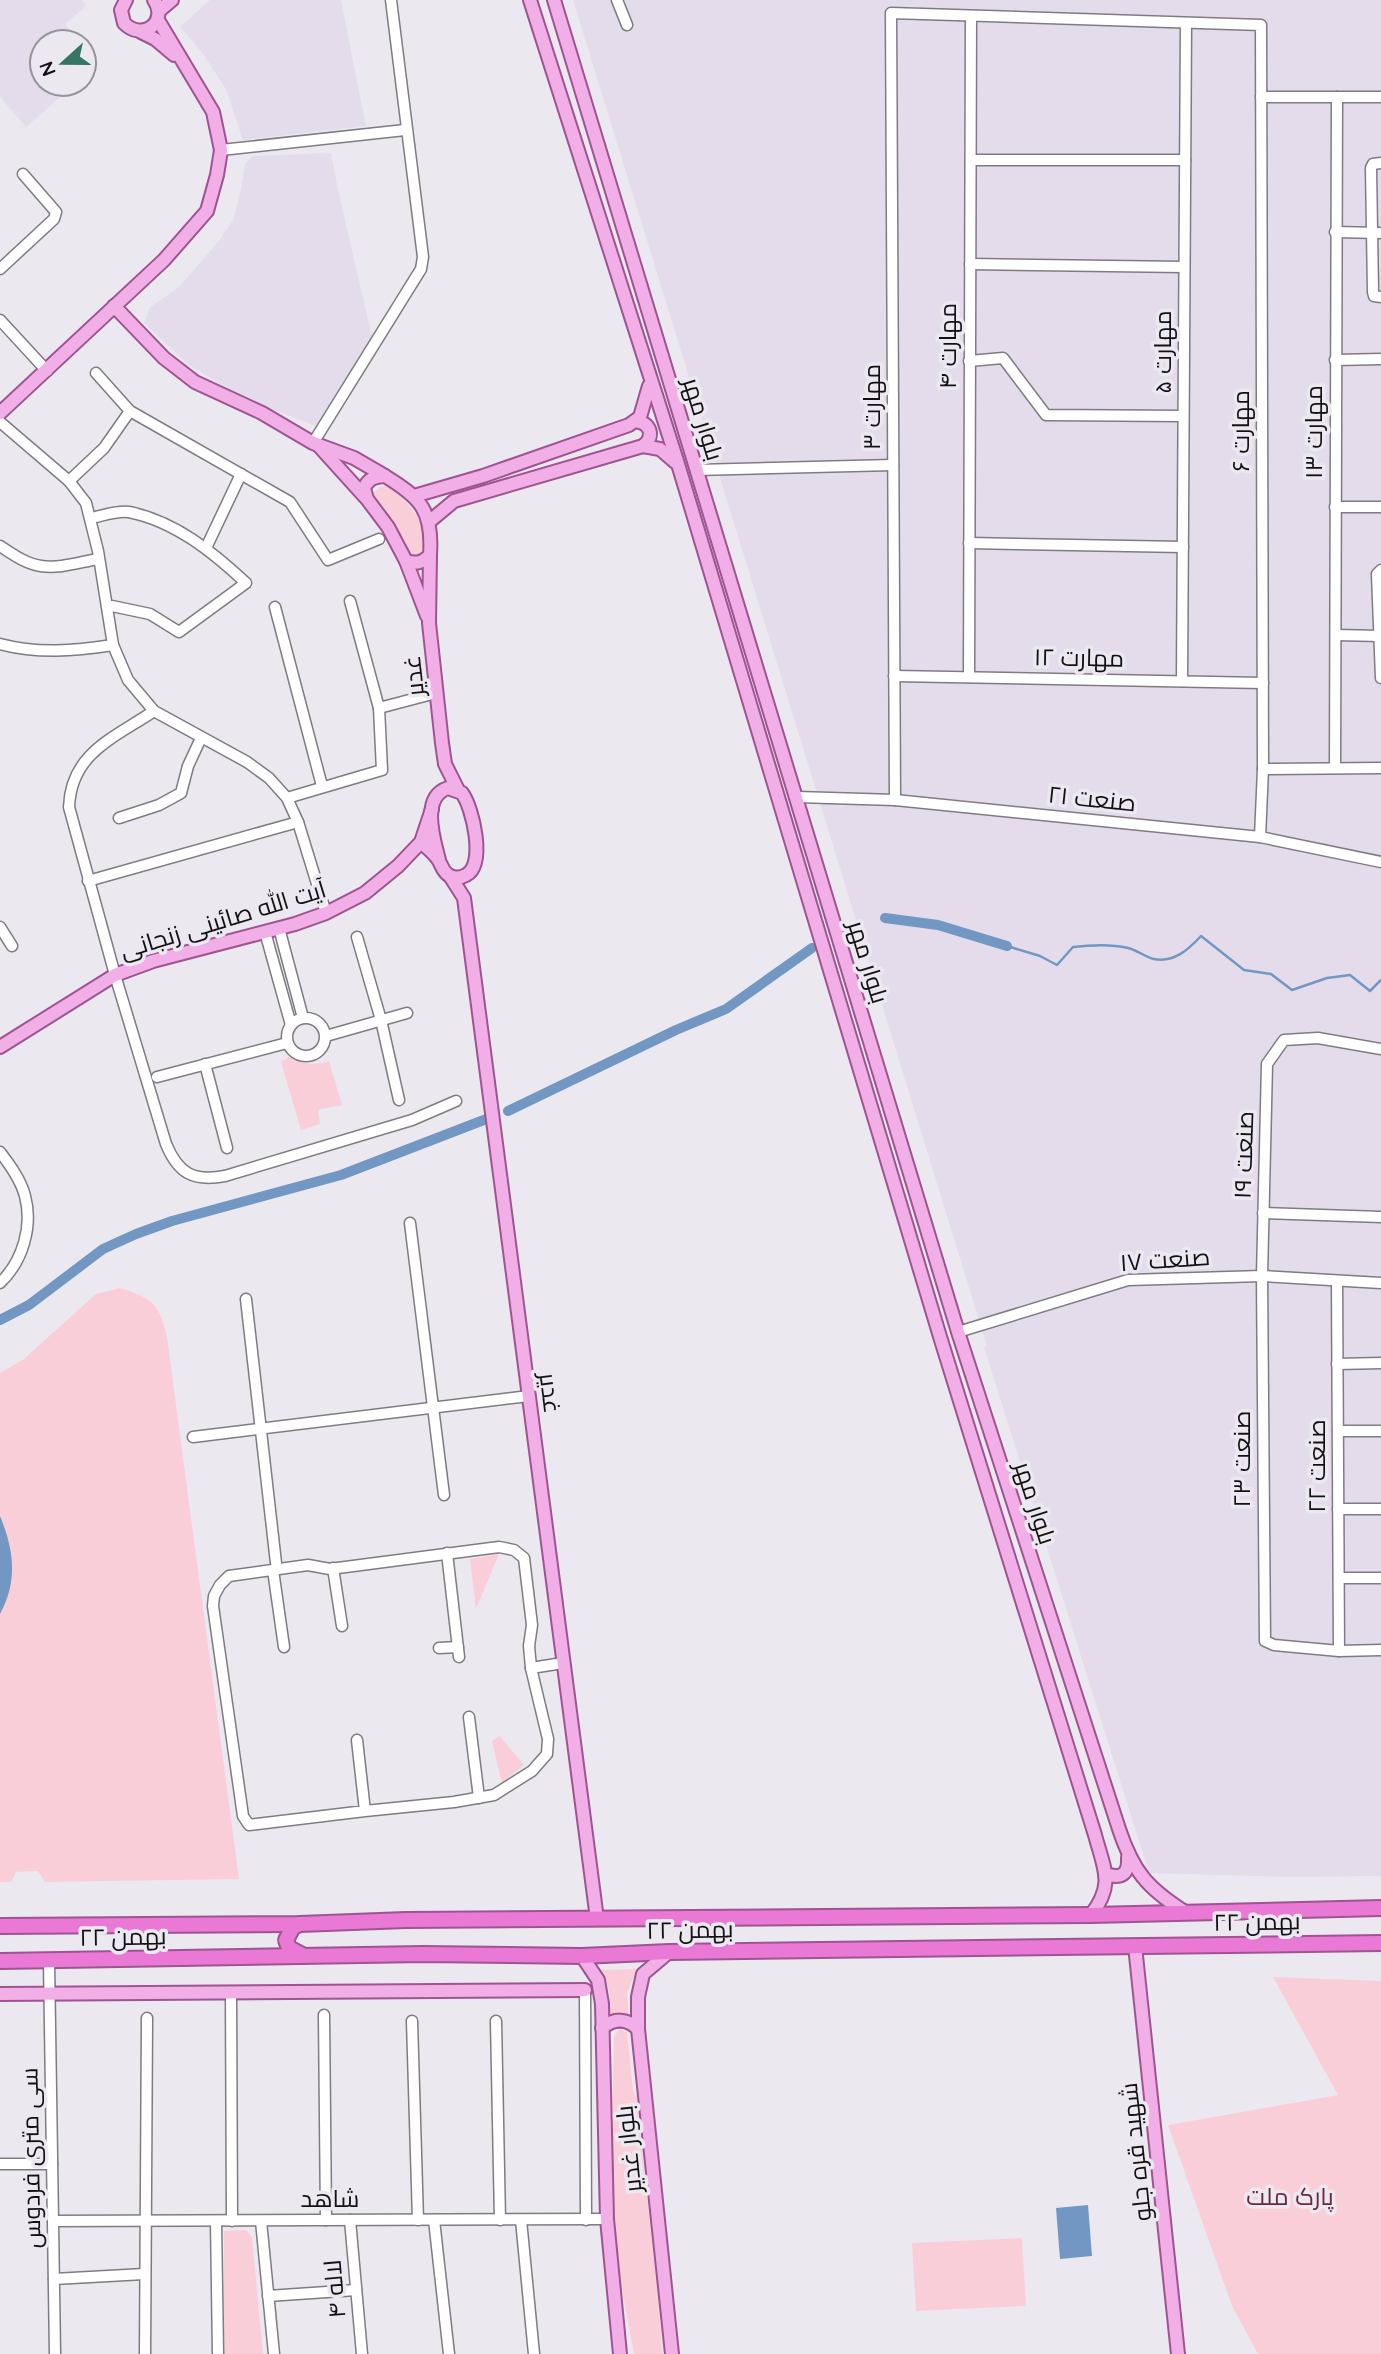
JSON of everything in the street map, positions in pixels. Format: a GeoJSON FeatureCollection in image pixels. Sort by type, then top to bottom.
{"type":"FeatureCollection","features":[{"type":"Feature","properties":{"kind":"highway","name":"۲۲ بهمن"},"geometry":{"type":"LineString","coordinates":[[0,1926],[1381,1909]]}},
{"type":"Feature","properties":{"kind":"highway"},"geometry":{"type":"LineString","coordinates":[[300,1924],[293,1927],[286,1940],[289,1948],[308,1957]]}},
{"type":"Feature","properties":{"kind":"highway","name":"۲۲ بهمن"},"geometry":{"type":"LineString","coordinates":[[0,1961],[423,1954],[582,1956],[669,1952],[1381,1943]]}},
{"type":"Feature","properties":{"kind":"main road"},"geometry":{"type":"LineString","coordinates":[[141,32],[153,27],[157,10],[172,0]]}},
{"type":"Feature","properties":{"kind":"main road","name":"بلوار مهر"},"geometry":{"type":"LineString","coordinates":[[530,0],[677,464],[1105,1874]]}},
{"type":"Feature","properties":{"kind":"main road","name":"بلوار مهر"},"geometry":{"type":"LineString","coordinates":[[554,0],[958,1332],[1128,1857],[1158,1895],[1185,1912]]}},
{"type":"Feature","properties":{"kind":"main road"},"geometry":{"type":"LineString","coordinates":[[122,2],[121,17],[124,23],[164,46],[182,62]]}},
{"type":"Feature","properties":{"kind":"main road"},"geometry":{"type":"LineString","coordinates":[[0,413],[164,260],[207,211],[221,150],[213,112],[202,90],[182,62],[157,10]]}},
{"type":"Feature","properties":{"kind":"main road"},"geometry":{"type":"LineString","coordinates":[[602,229],[622,222]]}},
{"type":"Feature","properties":{"kind":"main road"},"geometry":{"type":"LineString","coordinates":[[114,306],[164,358],[195,382],[316,444],[354,458],[414,496],[430,521],[454,501],[643,446],[649,441],[649,427],[643,422],[635,421]]}},
{"type":"Feature","properties":{"kind":"main road"},"geometry":{"type":"LineString","coordinates":[[414,496],[483,476],[635,421],[647,400],[650,382]]}},
{"type":"Feature","properties":{"kind":"main road"},"geometry":{"type":"LineString","coordinates":[[316,444],[367,499],[388,527],[406,561],[429,623]]}},
{"type":"Feature","properties":{"kind":"main road"},"geometry":{"type":"LineString","coordinates":[[643,446],[660,449],[677,464]]}},
{"type":"Feature","properties":{"kind":"main road"},"geometry":{"type":"LineString","coordinates":[[367,499],[364,488],[368,481],[384,476]]}},
{"type":"Feature","properties":{"kind":"main road","name":"غدیر"},"geometry":{"type":"LineString","coordinates":[[430,521],[429,623],[436,693],[445,764],[458,790],[465,797],[475,829],[476,862],[469,874],[464,898],[597,1919]]}},
{"type":"Feature","properties":{"kind":"main road"},"geometry":{"type":"LineString","coordinates":[[406,561],[416,564],[430,555]]}},
{"type":"Feature","properties":{"kind":"main road","name":"آیت الله صائینی زنجانی"},"geometry":{"type":"LineString","coordinates":[[0,1047],[115,975],[153,961],[326,913],[365,893],[398,866],[421,842],[433,799],[439,792],[445,764]]}},
{"type":"Feature","properties":{"kind":"main road"},"geometry":{"type":"LineString","coordinates":[[439,792],[447,788],[458,790]]}},
{"type":"Feature","properties":{"kind":"main road"},"geometry":{"type":"LineString","coordinates":[[432,808],[433,834],[439,860]]}},
{"type":"Feature","properties":{"kind":"main road"},"geometry":{"type":"LineString","coordinates":[[421,842],[439,860]]}},
{"type":"Feature","properties":{"kind":"main road","name":"غدیر"},"geometry":{"type":"LineString","coordinates":[[439,860],[464,898]]}},
{"type":"Feature","properties":{"kind":"main road"},"geometry":{"type":"LineString","coordinates":[[450,876],[469,874]]}},
{"type":"Feature","properties":{"kind":"main road"},"geometry":{"type":"LineString","coordinates":[[830,973],[848,969]]}},
{"type":"Feature","properties":{"kind":"main road"},"geometry":{"type":"LineString","coordinates":[[1091,1914],[1102,1901],[1106,1890],[1105,1874],[1116,1877],[1124,1874],[1129,1866],[1128,1857]]}},
{"type":"Feature","properties":{"kind":"main road","name":"شهید قره جلو"},"geometry":{"type":"LineString","coordinates":[[1135,1946],[1178,2354]]}},
{"type":"Feature","properties":{"kind":"main road","name":"بلوار غدیر"},"geometry":{"type":"LineString","coordinates":[[669,1952],[643,1974],[638,1997],[638,2029],[672,2354]]}},
{"type":"Feature","properties":{"kind":"main road","name":"بلوار غدیر"},"geometry":{"type":"LineString","coordinates":[[582,1956],[598,1980],[602,2004],[607,2220],[620,2354]]}},
{"type":"Feature","properties":{"kind":"main road"},"geometry":{"type":"LineString","coordinates":[[0,1994],[585,1990]]}},
{"type":"Feature","properties":{"kind":"main road"},"geometry":{"type":"LineString","coordinates":[[602,2028],[620,2020],[627,2021],[638,2029]]}},
{"type":"Feature","properties":{"kind":"street"},"geometry":{"type":"LineString","coordinates":[[316,444],[421,269],[423,257],[405,130],[391,0]]}},
{"type":"Feature","properties":{"kind":"street"},"geometry":{"type":"LineString","coordinates":[[617,0],[627,25]]}},
{"type":"Feature","properties":{"kind":"street","name":"مهارت ۳"},"geometry":{"type":"LineString","coordinates":[[895,800],[891,13],[971,16]]}},
{"type":"Feature","properties":{"kind":"street"},"geometry":{"type":"LineString","coordinates":[[971,16],[1186,23]]}},
{"type":"Feature","properties":{"kind":"street","name":"مهارت ۴"},"geometry":{"type":"LineString","coordinates":[[969,677],[971,16]]}},
{"type":"Feature","properties":{"kind":"street","name":"مهارت ۶"},"geometry":{"type":"LineString","coordinates":[[1186,23],[1261,25],[1263,769],[1260,837]]}},
{"type":"Feature","properties":{"kind":"street","name":"مهارت ۵"},"geometry":{"type":"LineString","coordinates":[[1182,681],[1186,23]]}},
{"type":"Feature","properties":{"kind":"street"},"geometry":{"type":"LineString","coordinates":[[1261,97],[1381,97]]}},
{"type":"Feature","properties":{"kind":"street","name":"مهارت ۱۳"},"geometry":{"type":"LineString","coordinates":[[1335,768],[1337,97]]}},
{"type":"Feature","properties":{"kind":"street"},"geometry":{"type":"LineString","coordinates":[[221,150],[405,130]]}},
{"type":"Feature","properties":{"kind":"street"},"geometry":{"type":"LineString","coordinates":[[971,160],[1185,160]]}},
{"type":"Feature","properties":{"kind":"street"},"geometry":{"type":"LineString","coordinates":[[1381,163],[1373,164],[1371,168],[1377,233],[1373,292],[1374,296],[1381,297]]}},
{"type":"Feature","properties":{"kind":"street"},"geometry":{"type":"LineString","coordinates":[[0,269],[54,219],[56,212],[23,174]]}},
{"type":"Feature","properties":{"kind":"street"},"geometry":{"type":"LineString","coordinates":[[1335,232],[1377,233]]}},
{"type":"Feature","properties":{"kind":"street"},"geometry":{"type":"LineString","coordinates":[[970,264],[1184,267]]}},
{"type":"Feature","properties":{"kind":"street"},"geometry":{"type":"LineString","coordinates":[[0,320],[47,370]]}},
{"type":"Feature","properties":{"kind":"street"},"geometry":{"type":"LineString","coordinates":[[969,361],[1003,358],[1046,415],[1184,416]]}},
{"type":"Feature","properties":{"kind":"street"},"geometry":{"type":"LineString","coordinates":[[1335,360],[1381,359]]}},
{"type":"Feature","properties":{"kind":"street"},"geometry":{"type":"LineString","coordinates":[[96,373],[130,411],[289,502],[328,560],[379,539]]}},
{"type":"Feature","properties":{"kind":"street"},"geometry":{"type":"LineString","coordinates":[[69,481],[104,448],[130,411]]}},
{"type":"Feature","properties":{"kind":"street"},"geometry":{"type":"LineString","coordinates":[[0,422],[69,481],[86,503],[113,645],[128,680],[154,711],[258,770],[287,798],[298,822],[326,913]]}},
{"type":"Feature","properties":{"kind":"street"},"geometry":{"type":"LineString","coordinates":[[697,470],[893,465]]}},
{"type":"Feature","properties":{"kind":"street"},"geometry":{"type":"LineString","coordinates":[[206,548],[241,474]]}},
{"type":"Feature","properties":{"kind":"street"},"geometry":{"type":"LineString","coordinates":[[1335,507],[1381,507]]}},
{"type":"Feature","properties":{"kind":"street"},"geometry":{"type":"LineString","coordinates":[[90,518],[126,512],[153,520],[206,548],[246,583],[179,632],[150,614],[112,606]]}},
{"type":"Feature","properties":{"kind":"street"},"geometry":{"type":"LineString","coordinates":[[969,543],[1183,547]]}},
{"type":"Feature","properties":{"kind":"street"},"geometry":{"type":"LineString","coordinates":[[0,547],[41,566],[98,559]]}},
{"type":"Feature","properties":{"kind":"street"},"geometry":{"type":"LineString","coordinates":[[1381,570],[1377,574],[1381,678]]}},
{"type":"Feature","properties":{"kind":"street"},"geometry":{"type":"LineString","coordinates":[[287,798],[382,771],[379,708],[350,601]]}},
{"type":"Feature","properties":{"kind":"street"},"geometry":{"type":"LineString","coordinates":[[275,607],[322,786]]}},
{"type":"Feature","properties":{"kind":"street"},"geometry":{"type":"LineString","coordinates":[[1336,635],[1380,636]]}},
{"type":"Feature","properties":{"kind":"street"},"geometry":{"type":"LineString","coordinates":[[0,644],[20,649],[69,652],[113,645]]}},
{"type":"Feature","properties":{"kind":"street","name":"مهارت ۱۲"},"geometry":{"type":"LineString","coordinates":[[894,676],[1263,683]]}},
{"type":"Feature","properties":{"kind":"street"},"geometry":{"type":"LineString","coordinates":[[379,708],[436,693]]}},
{"type":"Feature","properties":{"kind":"street"},"geometry":{"type":"LineString","coordinates":[[154,711],[93,751],[82,762],[69,791],[69,807],[115,975],[173,1160],[190,1174],[212,1179],[412,1120],[456,1101]]}},
{"type":"Feature","properties":{"kind":"street"},"geometry":{"type":"LineString","coordinates":[[119,818],[159,805],[181,793],[188,766],[201,738]]}},
{"type":"Feature","properties":{"kind":"street"},"geometry":{"type":"LineString","coordinates":[[1263,769],[1381,768]]}},
{"type":"Feature","properties":{"kind":"street","name":"صنعت ۲۱"},"geometry":{"type":"LineString","coordinates":[[797,797],[895,800],[1260,837],[1381,862]]}},
{"type":"Feature","properties":{"kind":"street"},"geometry":{"type":"LineString","coordinates":[[88,881],[298,822]]}},
{"type":"Feature","properties":{"kind":"street"},"geometry":{"type":"LineString","coordinates":[[0,927],[12,946]]}},
{"type":"Feature","properties":{"kind":"street"},"geometry":{"type":"LineString","coordinates":[[279,928],[303,1018]]}},
{"type":"Feature","properties":{"kind":"street"},"geometry":{"type":"LineString","coordinates":[[265,932],[291,1024]]}},
{"type":"Feature","properties":{"kind":"street"},"geometry":{"type":"LineString","coordinates":[[357,937],[381,1020],[399,1100]]}},
{"type":"Feature","properties":{"kind":"street"},"geometry":{"type":"LineString","coordinates":[[326,1036],[407,1013]]}},
{"type":"Feature","properties":{"kind":"street"},"geometry":{"type":"LineString","coordinates":[[303,1018],[314,1019],[322,1026],[326,1036],[323,1047],[315,1055],[304,1057],[293,1052],[287,1043],[291,1024],[303,1018]]}},
{"type":"Feature","properties":{"kind":"street","name":"صنعت ۱۹"},"geometry":{"type":"LineString","coordinates":[[1262,1276],[1268,1063],[1284,1040],[1318,1038],[1381,1049]]}},
{"type":"Feature","properties":{"kind":"street"},"geometry":{"type":"LineString","coordinates":[[157,1077],[287,1043]]}},
{"type":"Feature","properties":{"kind":"street"},"geometry":{"type":"LineString","coordinates":[[205,1064],[227,1148]]}},
{"type":"Feature","properties":{"kind":"street"},"geometry":{"type":"LineString","coordinates":[[0,1283],[10,1274],[25,1244],[28,1226],[25,1195],[1,1157]]}},
{"type":"Feature","properties":{"kind":"street"},"geometry":{"type":"LineString","coordinates":[[1264,1213],[1381,1217]]}},
{"type":"Feature","properties":{"kind":"street"},"geometry":{"type":"LineString","coordinates":[[410,1223],[444,1495]]}},
{"type":"Feature","properties":{"kind":"street","name":"صنعت ۱۷"},"geometry":{"type":"LineString","coordinates":[[958,1332],[1128,1280],[1262,1276],[1381,1283]]}},
{"type":"Feature","properties":{"kind":"street","name":"صنعت ۲۳"},"geometry":{"type":"LineString","coordinates":[[1262,1276],[1265,1641],[1274,1645],[1339,1651]]}},
{"type":"Feature","properties":{"kind":"street","name":"صنعت ۲۲"},"geometry":{"type":"LineString","coordinates":[[1337,1281],[1339,1651]]}},
{"type":"Feature","properties":{"kind":"street"},"geometry":{"type":"LineString","coordinates":[[246,1299],[284,1647]]}},
{"type":"Feature","properties":{"kind":"street"},"geometry":{"type":"LineString","coordinates":[[1338,1364],[1381,1363]]}},
{"type":"Feature","properties":{"kind":"street"},"geometry":{"type":"LineString","coordinates":[[192,1437],[529,1396]]}},
{"type":"Feature","properties":{"kind":"street"},"geometry":{"type":"LineString","coordinates":[[1338,1431],[1381,1430]]}},
{"type":"Feature","properties":{"kind":"street"},"geometry":{"type":"LineString","coordinates":[[1338,1509],[1381,1509]]}},
{"type":"Feature","properties":{"kind":"street"},"geometry":{"type":"LineString","coordinates":[[499,1547],[514,1550],[524,1558],[532,1625],[528,1646],[548,1740],[548,1754],[532,1771],[494,1795],[249,1825],[243,1816],[214,1595],[229,1576],[274,1566],[307,1565],[333,1568],[499,1547]]}},
{"type":"Feature","properties":{"kind":"street"},"geometry":{"type":"LineString","coordinates":[[439,1648],[459,1652],[447,1553]]}},
{"type":"Feature","properties":{"kind":"street"},"geometry":{"type":"LineString","coordinates":[[333,1568],[342,1626]]}},
{"type":"Feature","properties":{"kind":"street"},"geometry":{"type":"LineString","coordinates":[[1339,1578],[1381,1578]]}},
{"type":"Feature","properties":{"kind":"street"},"geometry":{"type":"LineString","coordinates":[[1339,1651],[1381,1650]]}},
{"type":"Feature","properties":{"kind":"street"},"geometry":{"type":"LineString","coordinates":[[531,1668],[563,1663]]}},
{"type":"Feature","properties":{"kind":"street"},"geometry":{"type":"LineString","coordinates":[[468,1717],[479,1798]]}},
{"type":"Feature","properties":{"kind":"street"},"geometry":{"type":"LineString","coordinates":[[357,1740],[365,1811]]}},
{"type":"Feature","properties":{"kind":"street","name":"سی متری فردوس"},"geometry":{"type":"LineString","coordinates":[[49,1961],[55,2354]]}},
{"type":"Feature","properties":{"kind":"street"},"geometry":{"type":"LineString","coordinates":[[585,1990],[586,2220]]}},
{"type":"Feature","properties":{"kind":"street"},"geometry":{"type":"LineString","coordinates":[[231,1992],[232,2221]]}},
{"type":"Feature","properties":{"kind":"street"},"geometry":{"type":"LineString","coordinates":[[324,2015],[326,2220]]}},
{"type":"Feature","properties":{"kind":"street"},"geometry":{"type":"LineString","coordinates":[[145,2354],[147,2018]]}},
{"type":"Feature","properties":{"kind":"street"},"geometry":{"type":"LineString","coordinates":[[412,2021],[418,2220]]}},
{"type":"Feature","properties":{"kind":"street"},"geometry":{"type":"LineString","coordinates":[[496,2021],[500,2220]]}},
{"type":"Feature","properties":{"kind":"street"},"geometry":{"type":"LineString","coordinates":[[0,2164],[52,2164]]}},
{"type":"Feature","properties":{"kind":"street","name":"لاله ۴"},"geometry":{"type":"LineString","coordinates":[[350,2220],[362,2354]]}},
{"type":"Feature","properties":{"kind":"street"},"geometry":{"type":"LineString","coordinates":[[434,2220],[449,2354]]}},
{"type":"Feature","properties":{"kind":"street"},"geometry":{"type":"LineString","coordinates":[[521,2220],[534,2354]]}},
{"type":"Feature","properties":{"kind":"street","name":"شاهد"},"geometry":{"type":"LineString","coordinates":[[53,2221],[607,2220]]}},
{"type":"Feature","properties":{"kind":"street"},"geometry":{"type":"LineString","coordinates":[[216,2221],[218,2354]]}},
{"type":"Feature","properties":{"kind":"street"},"geometry":{"type":"LineString","coordinates":[[261,2221],[274,2354]]}},
{"type":"Feature","properties":{"kind":"street"},"geometry":{"type":"LineString","coordinates":[[54,2279],[144,2274]]}},
{"type":"Feature","properties":{"kind":"street"},"geometry":{"type":"LineString","coordinates":[[268,2295],[356,2290]]}},
{"type":"Feature","properties":{"kind":"shaded area"},"geometry":{"type":"Polygon","coordinates":[[[0,0],[81,0],[86,6],[65,24],[68,28],[28,28],[28,98],[59,98],[26,127],[0,97],[0,0]]]}},
{"type":"Feature","properties":{"kind":"shaded area"},"geometry":{"type":"Polygon","coordinates":[[[210,0],[341,0],[366,126],[243,140],[226,89],[203,54],[180,27],[210,0]]]}},
{"type":"Feature","properties":{"kind":"shaded area"},"geometry":{"type":"Polygon","coordinates":[[[573,0],[1381,0],[1381,1876],[1288,1877],[1149,1873],[984,1347],[987,1346],[573,0]]]}},
{"type":"Feature","properties":{"kind":"shaded area"},"geometry":{"type":"Polygon","coordinates":[[[331,153],[372,337],[318,427],[246,399],[189,365],[144,323],[150,307],[178,288],[218,242],[233,220],[245,164],[252,156],[331,153]]]}},
{"type":"Feature","properties":{"kind":"green space"},"geometry":{"type":"Polygon","coordinates":[[[389,486],[412,509],[423,528],[425,548],[421,559],[410,557],[375,500],[374,492],[380,487],[389,486]]]}},
{"type":"Feature","properties":{"kind":"green space"},"geometry":{"type":"Polygon","coordinates":[[[292,1055],[309,1063],[329,1061],[342,1105],[318,1110],[320,1124],[301,1130],[281,1062],[292,1055]]]}},
{"type":"Feature","properties":{"kind":"green space"},"geometry":{"type":"Polygon","coordinates":[[[120,1288],[140,1295],[153,1304],[161,1317],[167,1337],[239,1879],[45,1882],[38,1871],[16,1872],[11,1882],[0,1882],[0,1373],[24,1359],[96,1294],[120,1288]]]}},
{"type":"Feature","properties":{"kind":"green space"},"geometry":{"type":"Polygon","coordinates":[[[499,1554],[476,1609],[470,1559],[499,1554]]]}},
{"type":"Feature","properties":{"kind":"green space"},"geometry":{"type":"Polygon","coordinates":[[[500,1736],[524,1765],[502,1783],[492,1741],[500,1736]]]}},
{"type":"Feature","properties":{"kind":"green space"},"geometry":{"type":"Polygon","coordinates":[[[637,1969],[627,1992],[629,2019],[617,2014],[610,2017],[609,1993],[601,1970],[637,1969]]]}},
{"type":"Feature","properties":{"kind":"green space","name":"پارک ملت"},"geometry":{"type":"Polygon","coordinates":[[[1273,1977],[1381,1981],[1381,2354],[1258,2354],[1232,2306],[1168,2125],[1338,2095],[1273,1977]]]}},
{"type":"Feature","properties":{"kind":"green space"},"geometry":{"type":"Polygon","coordinates":[[[619,2029],[627,2032],[633,2090],[637,2098],[662,2354],[634,2354],[613,2242],[611,2188],[614,2037],[619,2029]]]}},
{"type":"Feature","properties":{"kind":"green space"},"geometry":{"type":"Polygon","coordinates":[[[246,2230],[252,2237],[263,2354],[224,2354],[224,2231],[246,2230]]]}},
{"type":"Feature","properties":{"kind":"green space"},"geometry":{"type":"Polygon","coordinates":[[[1022,2238],[1026,2306],[916,2311],[912,2243],[1022,2238]]]}},
{"type":"Feature","properties":{"kind":"water"},"geometry":{"type":"Polygon","coordinates":[[[0,1516],[11,1553],[12,1577],[10,1590],[0,1614],[0,1516]]]}},
{"type":"Feature","properties":{"kind":"water"},"geometry":{"type":"Polygon","coordinates":[[[1088,2205],[1092,2256],[1060,2259],[1056,2208],[1088,2205]]]}},
{"type":"Feature","properties":{"kind":"waterway"},"geometry":{"type":"LineString","coordinates":[[885,918],[938,925],[1007,946]]}},
{"type":"Feature","properties":{"kind":"waterway"},"geometry":{"type":"LineString","coordinates":[[1007,946],[1040,956],[1057,965],[1073,947],[1094,945],[1128,948],[1161,960],[1180,954],[1201,936],[1244,970],[1271,974],[1292,990],[1327,978],[1350,975],[1370,991],[1381,980]]}},
{"type":"Feature","properties":{"kind":"waterway"},"geometry":{"type":"LineString","coordinates":[[508,1111],[676,1030],[726,1009],[812,948]]}},
{"type":"Feature","properties":{"kind":"waterway"},"geometry":{"type":"LineString","coordinates":[[0,1320],[29,1305],[103,1249],[136,1234],[172,1221],[341,1175],[489,1118]]}}]}
